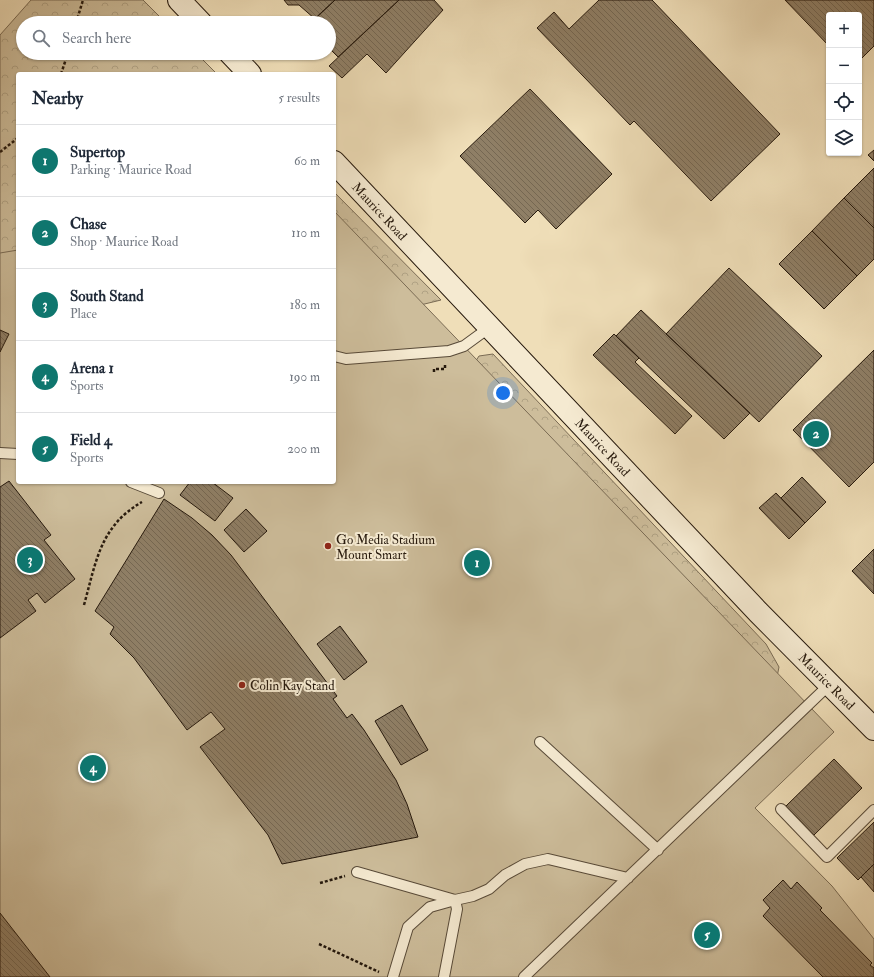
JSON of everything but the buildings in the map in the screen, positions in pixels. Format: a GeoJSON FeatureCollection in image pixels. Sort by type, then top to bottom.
{"type":"FeatureCollection","features":[{"type":"Feature","properties":{"kind":"street"},"geometry":{"type":"LineString","coordinates":[[179,0],[194,16]]}},
{"type":"Feature","properties":{"kind":"street"},"geometry":{"type":"LineString","coordinates":[[237,60],[248,72]]}},
{"type":"Feature","properties":{"kind":"street","name":"Maurice Road"},"geometry":{"type":"LineString","coordinates":[[336,164],[758,612],[874,729]]}},
{"type":"Feature","properties":{"kind":"lane"},"geometry":{"type":"LineString","coordinates":[[336,356],[346,359],[446,352],[464,346],[490,327]]}},
{"type":"Feature","properties":{"kind":"lane"},"geometry":{"type":"LineString","coordinates":[[0,453],[16,454]]}},
{"type":"Feature","properties":{"kind":"lane"},"geometry":{"type":"LineString","coordinates":[[135,484],[158,493]]}},
{"type":"Feature","properties":{"kind":"lane"},"geometry":{"type":"LineString","coordinates":[[524,977],[830,684]]}},
{"type":"Feature","properties":{"kind":"lane"},"geometry":{"type":"LineString","coordinates":[[540,742],[658,850]]}},
{"type":"Feature","properties":{"kind":"lane"},"geometry":{"type":"LineString","coordinates":[[781,809],[827,857],[874,810]]}},
{"type":"Feature","properties":{"kind":"lane"},"geometry":{"type":"LineString","coordinates":[[388,975],[408,927],[430,907],[473,896],[489,889],[505,875],[525,864],[548,859],[628,878]]}},
{"type":"Feature","properties":{"kind":"lane"},"geometry":{"type":"LineString","coordinates":[[357,872],[454,900]]}},
{"type":"Feature","properties":{"kind":"lane"},"geometry":{"type":"LineString","coordinates":[[444,977],[457,909],[454,900]]}},
{"type":"Feature","properties":{"kind":"path"},"geometry":{"type":"LineString","coordinates":[[78,16],[83,0]]}},
{"type":"Feature","properties":{"kind":"path"},"geometry":{"type":"LineString","coordinates":[[62,72],[66,60]]}},
{"type":"Feature","properties":{"kind":"path"},"geometry":{"type":"LineString","coordinates":[[0,152],[16,140]]}},
{"type":"Feature","properties":{"kind":"path"},"geometry":{"type":"LineString","coordinates":[[434,372],[434,369],[446,369]]}},
{"type":"Feature","properties":{"kind":"path"},"geometry":{"type":"LineString","coordinates":[[84,605],[99,550],[113,524],[128,510],[158,493]]}},
{"type":"Feature","properties":{"kind":"path"},"geometry":{"type":"LineString","coordinates":[[320,883],[357,872]]}},
{"type":"Feature","properties":{"kind":"path"},"geometry":{"type":"LineString","coordinates":[[319,944],[388,975]]}},
{"type":"Feature","properties":{"kind":"green space"},"geometry":{"type":"Polygon","coordinates":[[[31,0],[143,0],[159,16],[17,16],[31,0]]]}},
{"type":"Feature","properties":{"kind":"green space"},"geometry":{"type":"Polygon","coordinates":[[[16,17],[16,60],[203,60],[215,72],[16,72],[16,295],[0,295],[0,35],[16,17]]]}},
{"type":"Feature","properties":{"kind":"green space"},"geometry":{"type":"Polygon","coordinates":[[[336,194],[441,300],[336,326],[336,194]]]}},
{"type":"Feature","properties":{"kind":"green space","name":"Go Media Stadium Mount Smart"},"geometry":{"type":"Polygon","coordinates":[[[336,213],[834,732],[755,808],[832,886],[874,939],[874,977],[0,977],[0,253],[16,250],[16,484],[336,484],[336,213]]]}},
{"type":"Feature","properties":{"kind":"green space"},"geometry":{"type":"Polygon","coordinates":[[[493,354],[766,644],[779,667],[775,687],[470,370],[479,356],[493,354]]]}},
{"type":"Feature","properties":{"kind":"place","name":"Chase"},"geometry":{"type":"Point","coordinates":[816,434]}},
{"type":"Feature","properties":{"kind":"place","name":"Go Media Stadium Mount Smart"},"geometry":{"type":"Point","coordinates":[328,546]}},
{"type":"Feature","properties":{"kind":"place","name":"South Stand"},"geometry":{"type":"Point","coordinates":[30,560]}},
{"type":"Feature","properties":{"kind":"place","name":"Supertop"},"geometry":{"type":"Point","coordinates":[477,563]}},
{"type":"Feature","properties":{"kind":"place","name":"Colin Kay Stand"},"geometry":{"type":"Point","coordinates":[242,685]}},
{"type":"Feature","properties":{"kind":"place","name":"Arena 1"},"geometry":{"type":"Point","coordinates":[93,768]}},
{"type":"Feature","properties":{"kind":"place","name":"Field 4"},"geometry":{"type":"Point","coordinates":[707,935]}}]}
